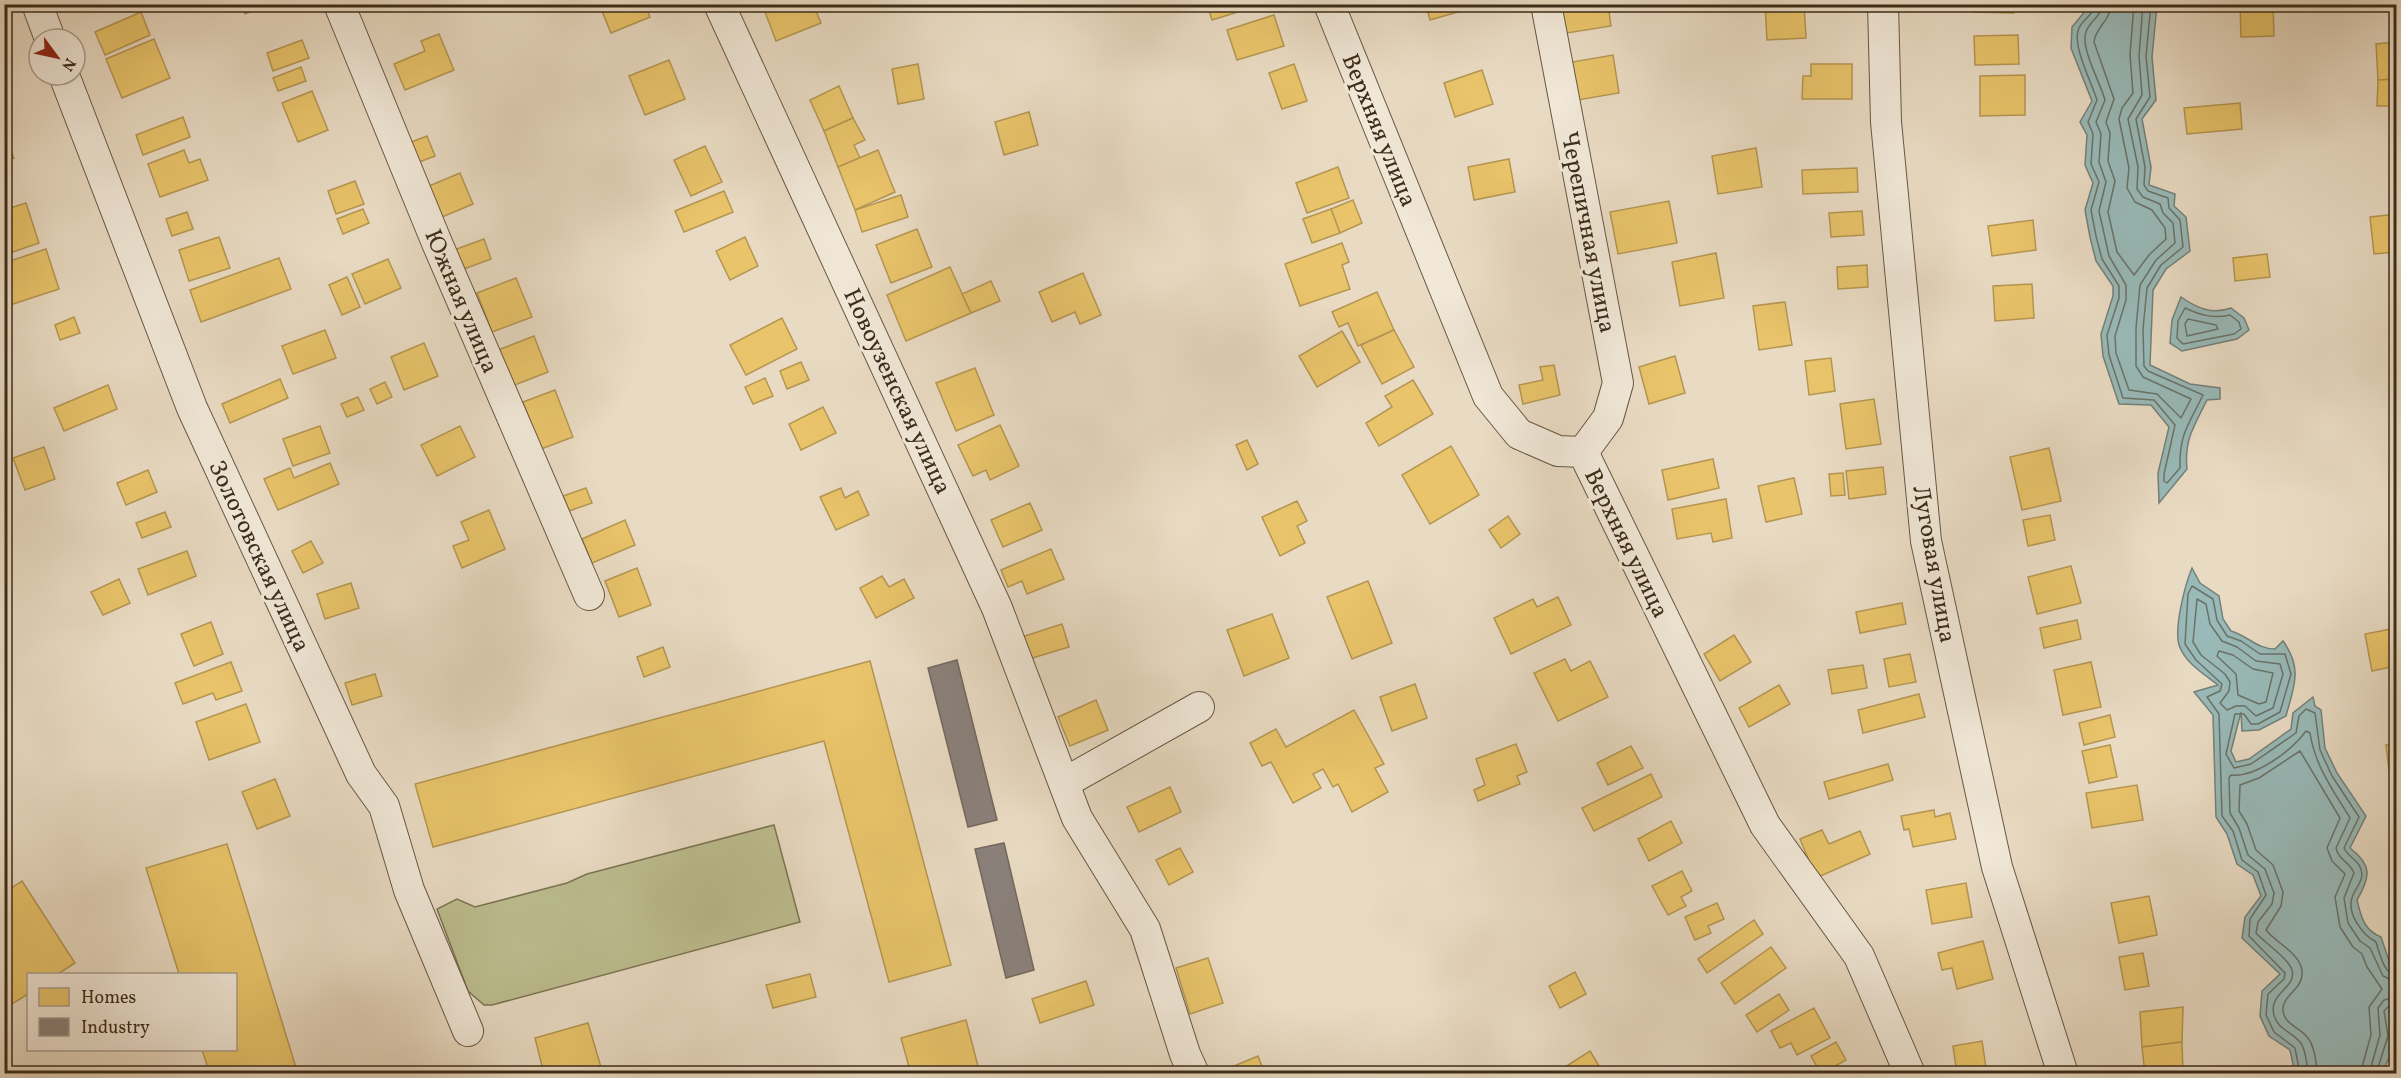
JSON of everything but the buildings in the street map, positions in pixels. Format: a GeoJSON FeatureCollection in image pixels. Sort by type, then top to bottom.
{"type":"FeatureCollection","features":[{"type":"Feature","properties":{"kind":"street"},"geometry":{"type":"LineString","coordinates":[[37,4],[46,27]]}},
{"type":"Feature","properties":{"kind":"street","name":"Южная улица"},"geometry":{"type":"LineString","coordinates":[[339,4],[437,243],[589,595]]}},
{"type":"Feature","properties":{"kind":"street","name":"Новоузенская улица"},"geometry":{"type":"LineString","coordinates":[[719,4],[997,608],[1077,818],[1145,929],[1185,1054],[1194,1074]]}},
{"type":"Feature","properties":{"kind":"street","name":"Верхняя улица"},"geometry":{"type":"LineString","coordinates":[[1329,4],[1488,396],[1519,434],[1558,451],[1583,452],[1765,825],[1859,956],[1910,1074]]}},
{"type":"Feature","properties":{"kind":"street","name":"Черепичная улица"},"geometry":{"type":"LineString","coordinates":[[1546,4],[1618,383],[1608,418],[1583,452]]}},
{"type":"Feature","properties":{"kind":"street","name":"Луговая улица"},"geometry":{"type":"LineString","coordinates":[[1883,4],[1886,122],[1926,541],[1997,867],[2063,1074]]}},
{"type":"Feature","properties":{"kind":"street","name":"Золотовская улица"},"geometry":{"type":"LineString","coordinates":[[69,87],[192,408],[361,774],[384,806],[409,890],[468,1031]]}},
{"type":"Feature","properties":{"kind":"street"},"geometry":{"type":"LineString","coordinates":[[1064,783],[1199,707]]}},
{"type":"Feature","properties":{"kind":"green space"},"geometry":{"type":"Polygon","coordinates":[[[774,825],[800,922],[492,1005],[484,1005],[468,991],[437,909],[457,899],[475,907],[567,883],[587,874],[774,825]]]}},
{"type":"Feature","properties":{"kind":"water"},"geometry":{"type":"Polygon","coordinates":[[[2091,4],[2157,5],[2152,57],[2156,100],[2142,119],[2151,167],[2149,185],[2175,194],[2174,206],[2186,217],[2190,251],[2166,269],[2153,290],[2150,365],[2190,384],[2220,388],[2220,399],[2207,400],[2191,433],[2186,459],[2187,469],[2159,503],[2158,473],[2169,427],[2151,405],[2119,404],[2103,356],[2101,334],[2113,296],[2113,286],[2096,261],[2085,210],[2093,183],[2085,165],[2087,135],[2080,122],[2092,101],[2071,48],[2072,27],[2091,4]]]}},
{"type":"Feature","properties":{"kind":"water"},"geometry":{"type":"Polygon","coordinates":[[[2181,297],[2205,309],[2217,311],[2231,308],[2244,318],[2249,330],[2237,339],[2182,351],[2170,343],[2172,320],[2181,297]]]}},
{"type":"Feature","properties":{"kind":"water"},"geometry":{"type":"Polygon","coordinates":[[[2192,568],[2200,583],[2219,596],[2223,619],[2231,631],[2269,648],[2275,649],[2283,641],[2293,660],[2295,678],[2286,716],[2259,730],[2242,731],[2241,712],[2231,751],[2236,762],[2249,759],[2291,729],[2293,713],[2313,697],[2315,706],[2321,710],[2325,748],[2337,773],[2366,816],[2350,848],[2362,860],[2367,871],[2365,884],[2357,900],[2367,927],[2381,937],[2396,981],[2396,1009],[2390,1013],[2391,1052],[2380,1073],[2295,1073],[2290,1050],[2269,1036],[2260,1016],[2262,991],[2280,974],[2242,938],[2245,917],[2261,896],[2253,875],[2237,864],[2227,834],[2216,817],[2213,715],[2194,692],[2218,685],[2190,663],[2179,645],[2179,617],[2192,568]]]}}]}
